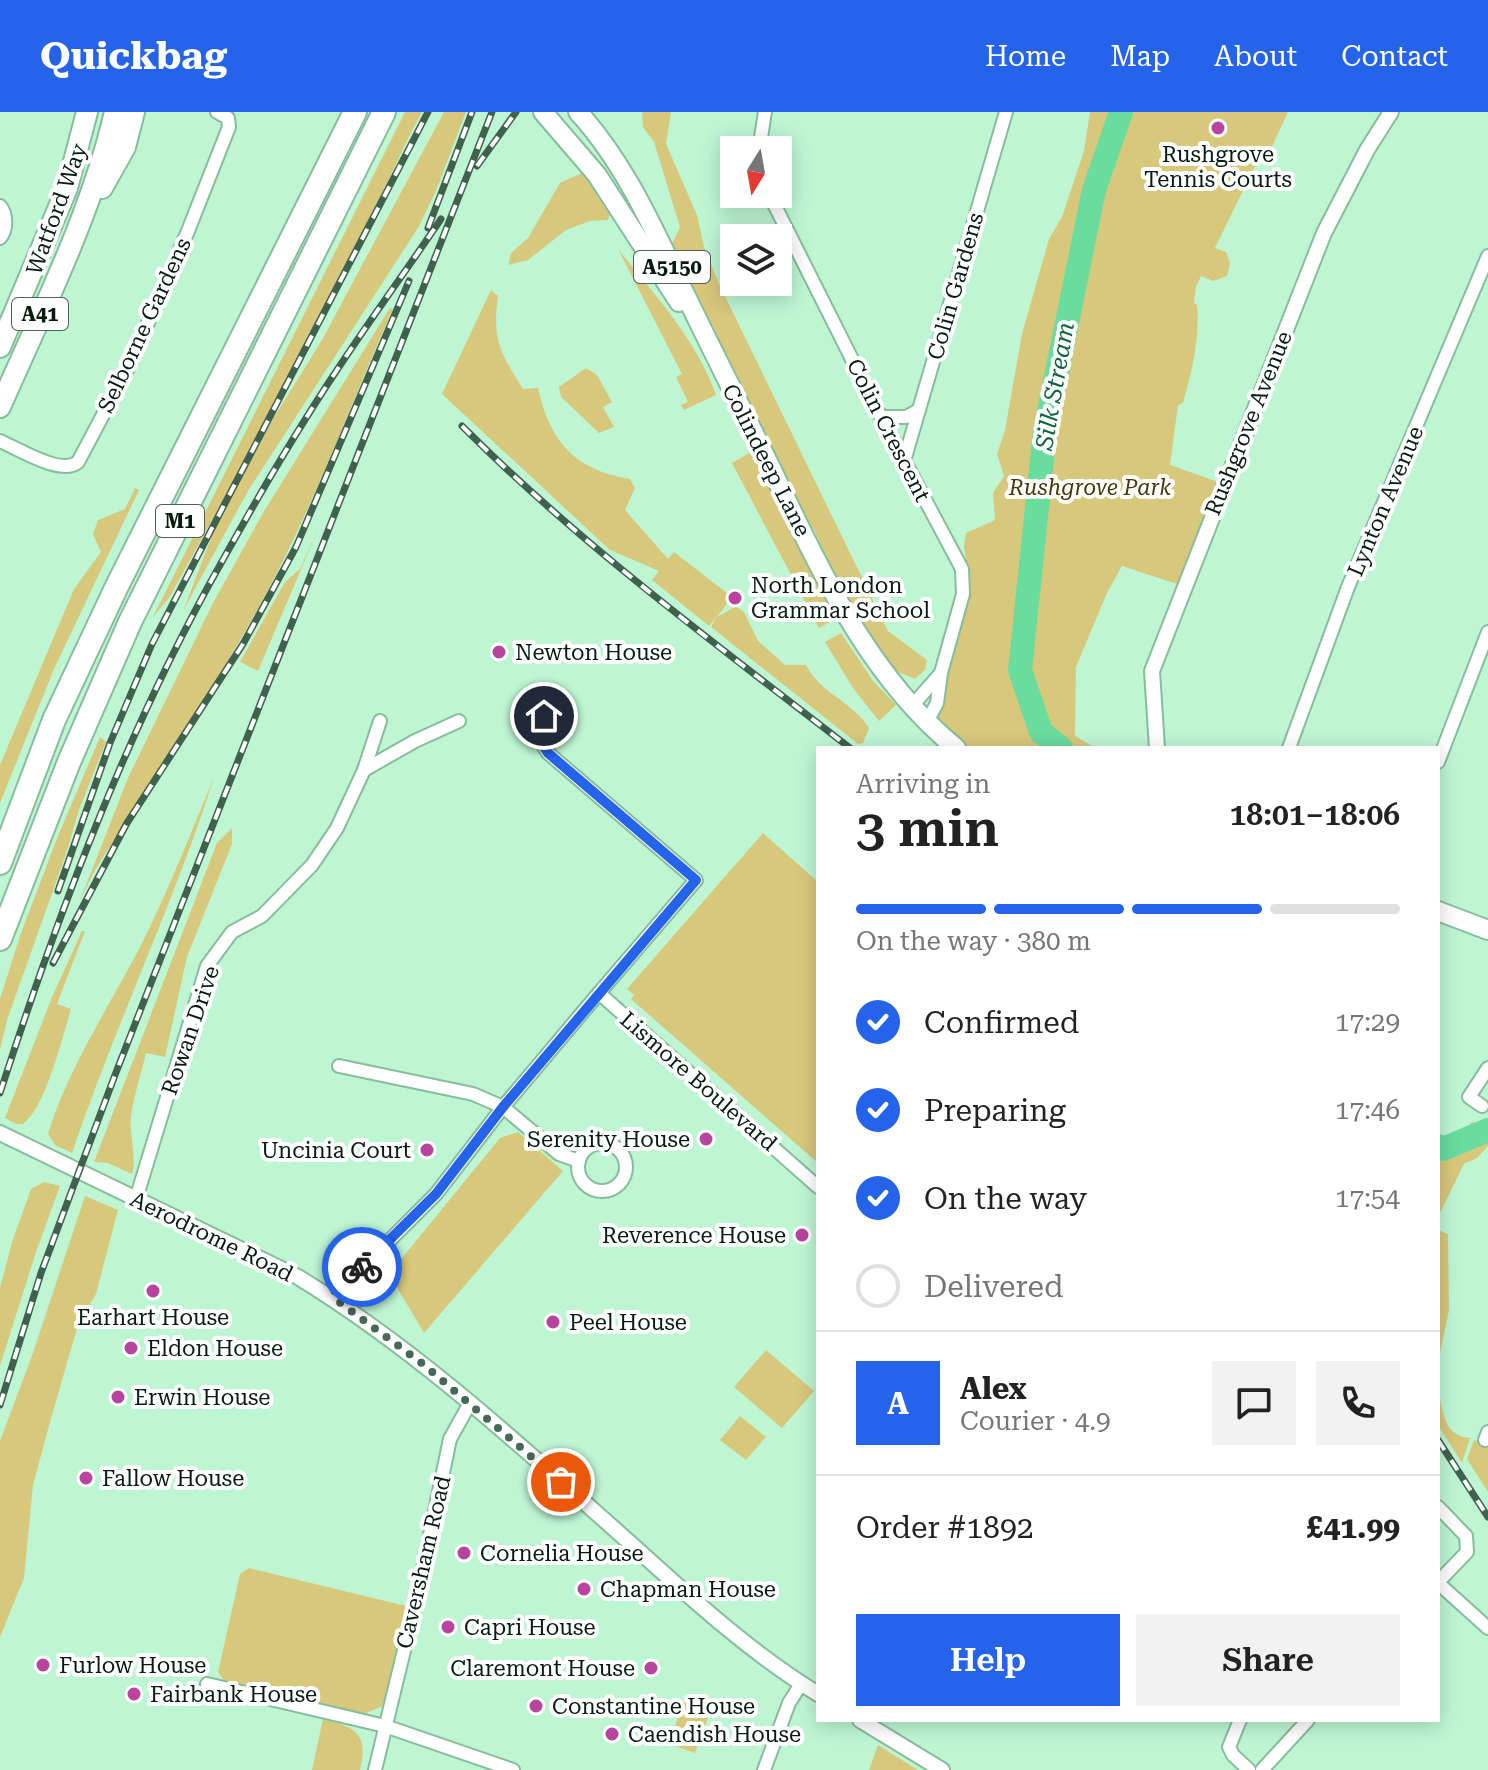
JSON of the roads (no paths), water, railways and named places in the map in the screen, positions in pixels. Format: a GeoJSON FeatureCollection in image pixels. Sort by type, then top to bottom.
{"type":"FeatureCollection","features":[{"type":"Feature","properties":{"kind":"highway","name":"Watford Way"},"geometry":{"type":"LineString","coordinates":[[0,347],[63,200],[75,166],[87,112]]}},
{"type":"Feature","properties":{"kind":"highway","name":"Watford Way"},"geometry":{"type":"LineString","coordinates":[[0,407],[81,222],[115,112]]}},
{"type":"Feature","properties":{"kind":"highway"},"geometry":{"type":"LineString","coordinates":[[81,222],[125,147],[134,112]]}},
{"type":"Feature","properties":{"kind":"highway","name":"M1"},"geometry":{"type":"LineString","coordinates":[[0,863],[54,720],[104,613],[355,112]]}},
{"type":"Feature","properties":{"kind":"highway","name":"M1"},"geometry":{"type":"LineString","coordinates":[[0,939],[69,762],[130,622],[384,112]]}},
{"type":"Feature","properties":{"kind":"main road","name":"Colindeep Lane"},"geometry":{"type":"LineString","coordinates":[[543,112],[597,175],[719,365]]}},
{"type":"Feature","properties":{"kind":"main road","name":"Colindeep Lane"},"geometry":{"type":"LineString","coordinates":[[578,112],[592,127],[621,171],[668,258],[849,620],[886,675],[927,722],[954,746]]}},
{"type":"Feature","properties":{"kind":"main road"},"geometry":{"type":"LineString","coordinates":[[1440,912],[1488,930]]}},
{"type":"Feature","properties":{"kind":"street","name":"Selborne Gardens"},"geometry":{"type":"LineString","coordinates":[[0,441],[60,467],[73,466],[78,462],[130,364],[229,127],[228,118],[217,112]]}},
{"type":"Feature","properties":{"kind":"street"},"geometry":{"type":"LineString","coordinates":[[761,136],[765,112]]}},
{"type":"Feature","properties":{"kind":"street","name":"Colin Gardens"},"geometry":{"type":"LineString","coordinates":[[904,461],[1006,112]]}},
{"type":"Feature","properties":{"kind":"street","name":"Rushgrove Avenue"},"geometry":{"type":"LineString","coordinates":[[1157,746],[1152,671],[1324,233],[1367,150],[1391,112]]}},
{"type":"Feature","properties":{"kind":"street"},"geometry":{"type":"LineString","coordinates":[[0,206],[4,213],[0,238]]}},
{"type":"Feature","properties":{"kind":"street","name":"Colin Crescent"},"geometry":{"type":"LineString","coordinates":[[776,208],[965,578],[941,673],[937,703],[927,722]]}},
{"type":"Feature","properties":{"kind":"street","name":"Lynton Avenue"},"geometry":{"type":"LineString","coordinates":[[1290,746],[1348,587],[1488,256]]}},
{"type":"Feature","properties":{"kind":"street"},"geometry":{"type":"LineString","coordinates":[[881,417],[906,417],[919,410]]}},
{"type":"Feature","properties":{"kind":"street"},"geometry":{"type":"LineString","coordinates":[[1440,757],[1488,632]]}},
{"type":"Feature","properties":{"kind":"street","name":"Colin Crescent"},"geometry":{"type":"LineString","coordinates":[[912,706],[941,673]]}},
{"type":"Feature","properties":{"kind":"street"},"geometry":{"type":"LineString","coordinates":[[335,1299],[348,1296],[357,1284],[357,1273],[436,1194],[503,1107],[696,880],[548,753],[541,744],[539,732],[544,716]]}},
{"type":"Feature","properties":{"kind":"street","name":"Rowan Drive"},"geometry":{"type":"LineString","coordinates":[[136,1199],[207,966],[232,932],[262,916],[312,865],[337,828],[364,770],[380,721]]}},
{"type":"Feature","properties":{"kind":"street"},"geometry":{"type":"LineString","coordinates":[[364,770],[459,721]]}},
{"type":"Feature","properties":{"kind":"street","name":"Lismore Boulevard"},"geometry":{"type":"LineString","coordinates":[[599,993],[816,1185]]}},
{"type":"Feature","properties":{"kind":"street"},"geometry":{"type":"LineString","coordinates":[[339,1066],[473,1094],[503,1107],[559,1154],[579,1161]]}},
{"type":"Feature","properties":{"kind":"street"},"geometry":{"type":"LineString","coordinates":[[1482,1106],[1469,1097],[1488,1068]]}},
{"type":"Feature","properties":{"kind":"street","name":"Aerodrome Road"},"geometry":{"type":"LineString","coordinates":[[0,1133],[298,1277],[335,1299],[398,1344],[470,1403],[700,1608],[816,1693]]}},
{"type":"Feature","properties":{"kind":"street","name":"Caversham Road"},"geometry":{"type":"LineString","coordinates":[[375,1770],[417,1597],[450,1439],[470,1403]]}},
{"type":"Feature","properties":{"kind":"street"},"geometry":{"type":"LineString","coordinates":[[1440,1509],[1466,1536],[1467,1552],[1440,1580]]}},
{"type":"Feature","properties":{"kind":"street"},"geometry":{"type":"LineString","coordinates":[[1440,1584],[1488,1628]]}},
{"type":"Feature","properties":{"kind":"street"},"geometry":{"type":"LineString","coordinates":[[207,1684],[385,1726],[513,1770]]}},
{"type":"Feature","properties":{"kind":"street"},"geometry":{"type":"LineString","coordinates":[[764,1770],[789,1703],[801,1684]]}},
{"type":"Feature","properties":{"kind":"street"},"geometry":{"type":"LineString","coordinates":[[863,1722],[942,1770]]}},
{"type":"Feature","properties":{"kind":"street"},"geometry":{"type":"LineString","coordinates":[[1239,1722],[1229,1747],[1249,1770]]}},
{"type":"Feature","properties":{"kind":"street"},"geometry":{"type":"LineString","coordinates":[[1262,1770],[1306,1722]]}},
{"type":"Feature","properties":{"kind":"waterway","name":"Silk Stream"},"geometry":{"type":"LineString","coordinates":[[1058,746],[1041,732],[1020,670],[1045,431],[1094,190],[1121,112]]}},
{"type":"Feature","properties":{"kind":"waterway","name":"Silk Stream"},"geometry":{"type":"LineString","coordinates":[[1440,1147],[1443,1149],[1488,1130]]}},
{"type":"Feature","properties":{"kind":"railway"},"geometry":{"type":"LineString","coordinates":[[58,891],[110,743],[152,644],[428,112]]}},
{"type":"Feature","properties":{"kind":"railway"},"geometry":{"type":"LineString","coordinates":[[428,228],[472,112]]}},
{"type":"Feature","properties":{"kind":"railway"},"geometry":{"type":"LineString","coordinates":[[0,1405],[41,1273],[115,1075],[492,112]]}},
{"type":"Feature","properties":{"kind":"railway"},"geometry":{"type":"LineString","coordinates":[[477,166],[516,112]]}},
{"type":"Feature","properties":{"kind":"railway"},"geometry":{"type":"LineString","coordinates":[[0,1093],[46,957],[97,823],[154,692],[186,628],[247,516],[305,420],[441,219]]}},
{"type":"Feature","properties":{"kind":"railway"},"geometry":{"type":"LineString","coordinates":[[53,963],[127,823],[243,644],[296,547],[409,281]]}},
{"type":"Feature","properties":{"kind":"railway"},"geometry":{"type":"LineString","coordinates":[[462,426],[602,553],[847,746]]}},
{"type":"Feature","properties":{"kind":"railway"},"geometry":{"type":"LineString","coordinates":[[1440,1443],[1488,1517]]}},
{"type":"Feature","properties":{"kind":"place","name":"Rushgrove Tennis Courts"},"geometry":{"type":"Point","coordinates":[1218,128]}},
{"type":"Feature","properties":{"kind":"place","name":"North London Grammar School"},"geometry":{"type":"Point","coordinates":[735,598]}},
{"type":"Feature","properties":{"kind":"place","name":"Newton House"},"geometry":{"type":"Point","coordinates":[499,652]}},
{"type":"Feature","properties":{"kind":"place","name":"Serenity House"},"geometry":{"type":"Point","coordinates":[706,1139]}},
{"type":"Feature","properties":{"kind":"place","name":"Uncinia Court"},"geometry":{"type":"Point","coordinates":[427,1150]}},
{"type":"Feature","properties":{"kind":"place","name":"Reverence House"},"geometry":{"type":"Point","coordinates":[802,1235]}},
{"type":"Feature","properties":{"kind":"place","name":"Earhart House"},"geometry":{"type":"Point","coordinates":[153,1291]}},
{"type":"Feature","properties":{"kind":"place","name":"Peel House"},"geometry":{"type":"Point","coordinates":[553,1322]}},
{"type":"Feature","properties":{"kind":"place","name":"Eldon House"},"geometry":{"type":"Point","coordinates":[131,1348]}},
{"type":"Feature","properties":{"kind":"place","name":"Erwin House"},"geometry":{"type":"Point","coordinates":[118,1397]}},
{"type":"Feature","properties":{"kind":"place","name":"Fallow House"},"geometry":{"type":"Point","coordinates":[86,1478]}},
{"type":"Feature","properties":{"kind":"place","name":"Cornelia House"},"geometry":{"type":"Point","coordinates":[464,1553]}},
{"type":"Feature","properties":{"kind":"place","name":"Chapman House"},"geometry":{"type":"Point","coordinates":[584,1589]}},
{"type":"Feature","properties":{"kind":"place","name":"Capri House"},"geometry":{"type":"Point","coordinates":[448,1627]}},
{"type":"Feature","properties":{"kind":"place","name":"Furlow House"},"geometry":{"type":"Point","coordinates":[43,1665]}},
{"type":"Feature","properties":{"kind":"place","name":"Claremont House"},"geometry":{"type":"Point","coordinates":[651,1668]}},
{"type":"Feature","properties":{"kind":"place","name":"Fairbank House"},"geometry":{"type":"Point","coordinates":[134,1694]}},
{"type":"Feature","properties":{"kind":"place","name":"Constantine House"},"geometry":{"type":"Point","coordinates":[536,1706]}},
{"type":"Feature","properties":{"kind":"place","name":"Caendish House"},"geometry":{"type":"Point","coordinates":[612,1734]}},
{"type":"Feature","properties":{"kind":"park label","name":"Rushgrove Park"},"geometry":{"type":"Point","coordinates":[1090,487]}}]}
